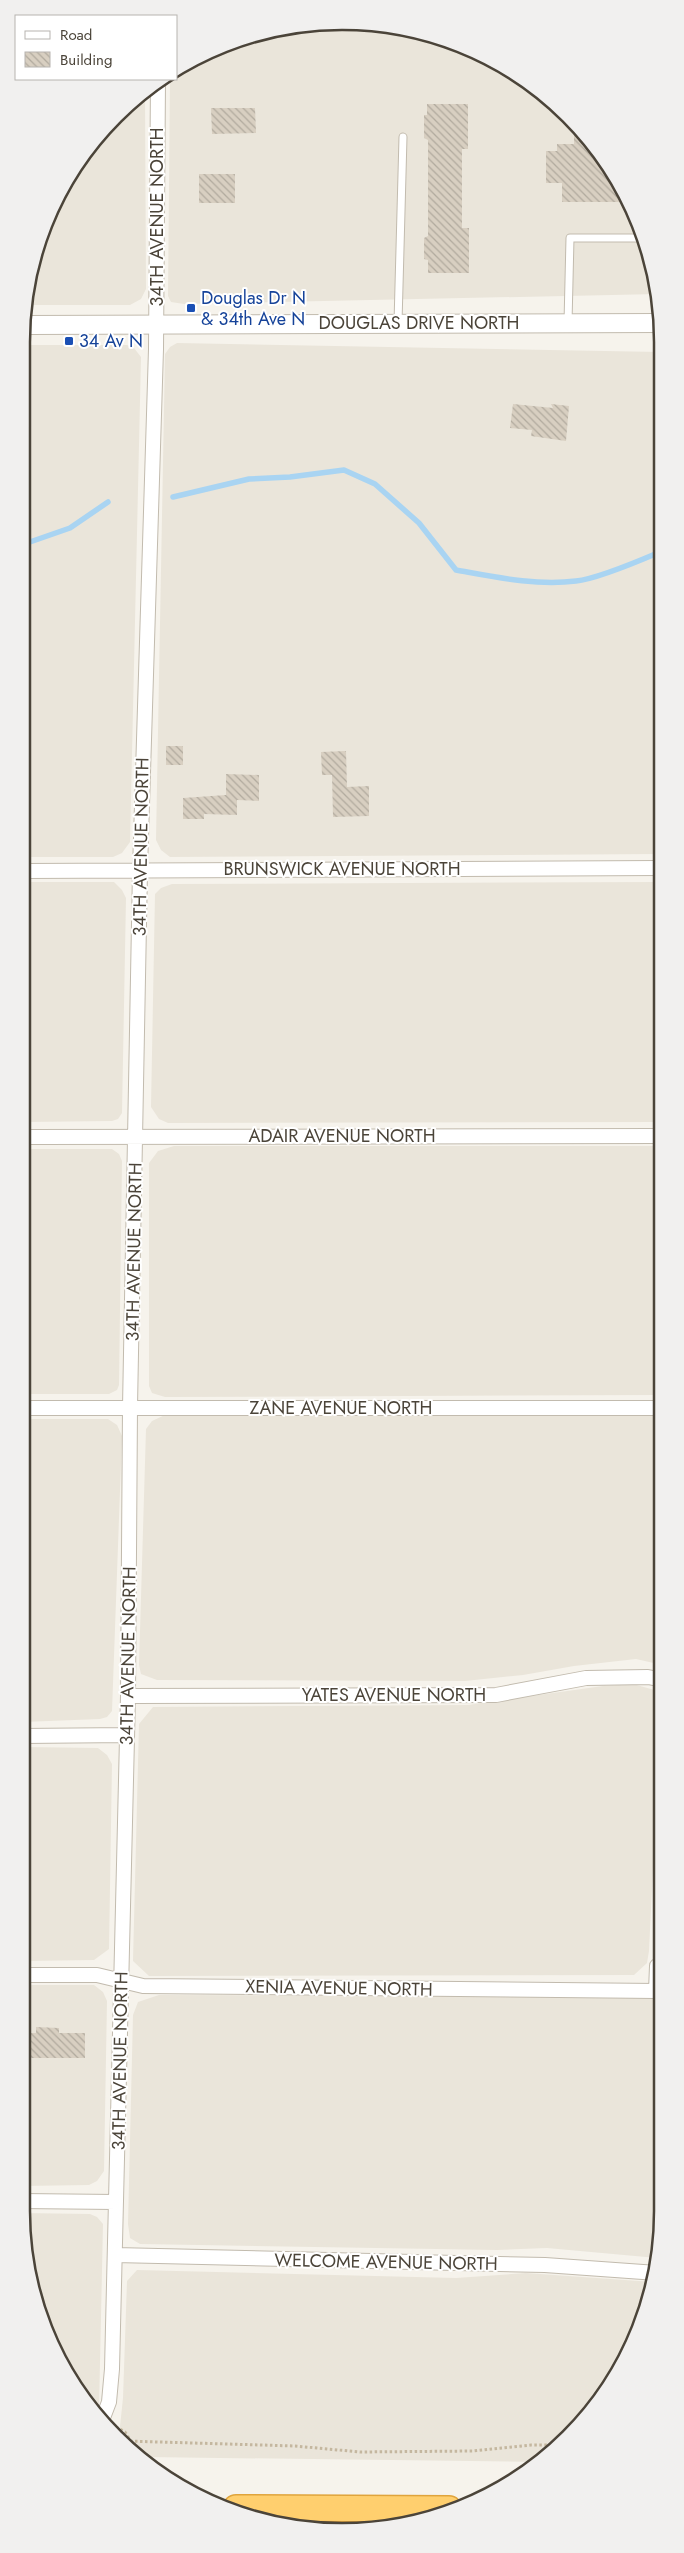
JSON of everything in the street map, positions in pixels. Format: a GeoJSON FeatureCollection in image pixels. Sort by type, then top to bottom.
{"type":"FeatureCollection","features":[{"type":"Feature","properties":{"kind":"highway"},"geometry":{"type":"LineString","coordinates":[[249,2508],[433,2509]]}},
{"type":"Feature","properties":{"kind":"street","name":"34TH AVENUE NORTH"},"geometry":{"type":"LineString","coordinates":[[105,2414],[109,2402],[110,2386],[122,1980],[140,870],[156,324],[158,90]]}},
{"type":"Feature","properties":{"kind":"street","name":"DOUGLAS DRIVE NORTH"},"geometry":{"type":"LineString","coordinates":[[31,325],[653,323]]}},
{"type":"Feature","properties":{"kind":"street","name":"BRUNSWICK AVENUE NORTH"},"geometry":{"type":"LineString","coordinates":[[30,871],[654,868]]}},
{"type":"Feature","properties":{"kind":"street","name":"ADAIR AVENUE NORTH"},"geometry":{"type":"LineString","coordinates":[[30,1137],[654,1136]]}},
{"type":"Feature","properties":{"kind":"street","name":"ZANE AVENUE NORTH"},"geometry":{"type":"LineString","coordinates":[[30,1408],[654,1408]]}},
{"type":"Feature","properties":{"kind":"street","name":"YATES AVENUE NORTH"},"geometry":{"type":"LineString","coordinates":[[128,1696],[496,1695],[586,1678],[654,1678]]}},
{"type":"Feature","properties":{"kind":"street"},"geometry":{"type":"LineString","coordinates":[[30,1736],[127,1735]]}},
{"type":"Feature","properties":{"kind":"street","name":"XENIA AVENUE NORTH"},"geometry":{"type":"LineString","coordinates":[[30,1975],[97,1975],[142,1986],[654,1991]]}},
{"type":"Feature","properties":{"kind":"street"},"geometry":{"type":"LineString","coordinates":[[30,2202],[116,2202]]}},
{"type":"Feature","properties":{"kind":"street","name":"WELCOME AVENUE NORTH"},"geometry":{"type":"LineString","coordinates":[[115,2255],[545,2265],[648,2272]]}},
{"type":"Feature","properties":{"kind":"lane"},"geometry":{"type":"LineString","coordinates":[[398,323],[403,137]]}},
{"type":"Feature","properties":{"kind":"lane"},"geometry":{"type":"LineString","coordinates":[[568,323],[570,238],[636,238]]}},
{"type":"Feature","properties":{"kind":"path"},"geometry":{"type":"LineString","coordinates":[[118,2429],[125,2432],[130,2440],[295,2446],[360,2452],[473,2451],[549,2445]]}},
{"type":"Feature","properties":{"kind":"shaded area"},"geometry":{"type":"Polygon","coordinates":[[[342,30],[403,36],[461,54],[498,72],[548,107],[590,152],[622,204],[643,261],[650,294],[184,304],[171,302],[168,296],[170,82],[178,80],[178,77],[204,62],[261,41],[301,33],[342,30]]]}},
{"type":"Feature","properties":{"kind":"shaded area"},"geometry":{"type":"Polygon","coordinates":[[[145,100],[146,289],[141,299],[130,305],[33,305],[41,261],[62,204],[94,152],[121,121],[145,100]]]}},
{"type":"Feature","properties":{"kind":"shaded area"},"geometry":{"type":"Polygon","coordinates":[[[177,343],[654,352],[654,854],[170,857],[161,850],[156,840],[165,354],[170,347],[177,343]]]}},
{"type":"Feature","properties":{"kind":"shaded area"},"geometry":{"type":"Polygon","coordinates":[[[30,345],[127,345],[134,348],[141,357],[130,842],[122,853],[113,857],[30,857],[30,345]]]}},
{"type":"Feature","properties":{"kind":"shaded area"},"geometry":{"type":"Polygon","coordinates":[[[30,882],[114,882],[122,890],[126,898],[122,1113],[118,1119],[112,1121],[30,1122],[30,882]]]}},
{"type":"Feature","properties":{"kind":"shaded area"},"geometry":{"type":"Polygon","coordinates":[[[654,882],[654,1122],[168,1123],[159,1119],[151,1107],[155,894],[161,888],[172,884],[654,882]]]}},
{"type":"Feature","properties":{"kind":"shaded area"},"geometry":{"type":"Polygon","coordinates":[[[174,1146],[654,1146],[654,1395],[165,1397],[152,1393],[149,1386],[149,1163],[158,1151],[174,1146]]]}},
{"type":"Feature","properties":{"kind":"shaded area"},"geometry":{"type":"Polygon","coordinates":[[[30,1149],[112,1149],[119,1154],[122,1161],[119,1385],[117,1390],[109,1394],[30,1394],[30,1149]]]}},
{"type":"Feature","properties":{"kind":"shaded area"},"geometry":{"type":"Polygon","coordinates":[[[167,1414],[654,1416],[654,1663],[636,1659],[465,1681],[157,1680],[141,1674],[139,1665],[146,1429],[152,1421],[167,1414]]]}},
{"type":"Feature","properties":{"kind":"shaded area"},"geometry":{"type":"Polygon","coordinates":[[[30,1419],[108,1419],[117,1425],[122,1436],[112,1711],[107,1717],[100,1719],[30,1722],[30,1419]]]}},
{"type":"Feature","properties":{"kind":"shaded area"},"geometry":{"type":"Polygon","coordinates":[[[633,1684],[654,1690],[654,1846],[649,1951],[647,1963],[634,1975],[149,1976],[133,1961],[139,1724],[153,1707],[468,1705],[603,1686],[633,1684]]]}},
{"type":"Feature","properties":{"kind":"shaded area"},"geometry":{"type":"Polygon","coordinates":[[[30,1747],[98,1748],[107,1755],[112,1764],[109,1949],[94,1960],[30,1961],[30,1747]]]}},
{"type":"Feature","properties":{"kind":"shaded area"},"geometry":{"type":"Polygon","coordinates":[[[30,1985],[94,1985],[103,1992],[107,2001],[104,2171],[97,2181],[89,2185],[30,2186],[30,1985]]]}},
{"type":"Feature","properties":{"kind":"shaded area"},"geometry":{"type":"Polygon","coordinates":[[[159,1995],[654,1996],[654,2211],[650,2257],[547,2248],[497,2250],[140,2244],[130,2238],[128,2224],[133,2015],[138,2002],[159,1995]]]}},
{"type":"Feature","properties":{"kind":"shaded area"},"geometry":{"type":"Polygon","coordinates":[[[30,2213],[90,2214],[97,2217],[103,2224],[99,2407],[62,2349],[47,2311],[36,2272],[30,2213]]]}},
{"type":"Feature","properties":{"kind":"shaded area"},"geometry":{"type":"Polygon","coordinates":[[[137,2270],[456,2278],[526,2273],[646,2281],[637,2311],[622,2349],[590,2401],[563,2432],[528,2462],[150,2457],[120,2430],[123,2398],[127,2281],[137,2270]]]}},
{"type":"Feature","properties":{"kind":"building"},"geometry":{"type":"Polygon","coordinates":[[[427,104],[468,104],[468,149],[462,149],[462,228],[469,228],[469,273],[428,273],[428,260],[424,259],[424,238],[428,236],[428,140],[424,138],[424,115],[427,115],[427,104]]]}},
{"type":"Feature","properties":{"kind":"building"},"geometry":{"type":"Polygon","coordinates":[[[211,108],[255,108],[256,133],[212,134],[211,108]]]}},
{"type":"Feature","properties":{"kind":"building"},"geometry":{"type":"Polygon","coordinates":[[[574,133],[590,152],[621,202],[562,202],[562,183],[546,183],[546,151],[557,151],[557,144],[574,144],[574,133]]]}},
{"type":"Feature","properties":{"kind":"building"},"geometry":{"type":"Polygon","coordinates":[[[199,174],[235,174],[235,203],[199,203],[199,174]]]}},
{"type":"Feature","properties":{"kind":"building"},"geometry":{"type":"Polygon","coordinates":[[[513,404],[553,408],[551,404],[569,406],[566,441],[531,436],[532,430],[510,428],[513,404]]]}},
{"type":"Feature","properties":{"kind":"building"},"geometry":{"type":"Polygon","coordinates":[[[166,746],[183,746],[183,765],[166,765],[166,746]]]}},
{"type":"Feature","properties":{"kind":"building"},"geometry":{"type":"Polygon","coordinates":[[[346,751],[347,787],[369,786],[369,816],[333,817],[332,775],[322,775],[321,752],[346,751]]]}},
{"type":"Feature","properties":{"kind":"building"},"geometry":{"type":"Polygon","coordinates":[[[226,774],[259,775],[259,801],[237,800],[237,815],[204,814],[204,819],[183,819],[183,798],[226,795],[226,774]]]}},
{"type":"Feature","properties":{"kind":"building"},"geometry":{"type":"Polygon","coordinates":[[[36,2027],[59,2028],[59,2033],[85,2033],[85,2058],[30,2058],[30,2033],[36,2033],[36,2027]]]}},
{"type":"Feature","properties":{"kind":"waterway"},"geometry":{"type":"LineString","coordinates":[[173,497],[249,479],[290,477],[344,470],[375,484],[419,523],[456,570],[531,582],[576,581],[585,580],[630,565],[654,555]]}},
{"type":"Feature","properties":{"kind":"waterway"},"geometry":{"type":"LineString","coordinates":[[30,542],[70,528],[108,502]]}},
{"type":"Feature","properties":{"kind":"place","name":"Douglas Dr N & 34th Ave N"},"geometry":{"type":"Point","coordinates":[191,308]}},
{"type":"Feature","properties":{"kind":"place","name":"34 Av N"},"geometry":{"type":"Point","coordinates":[69,341]}}]}
